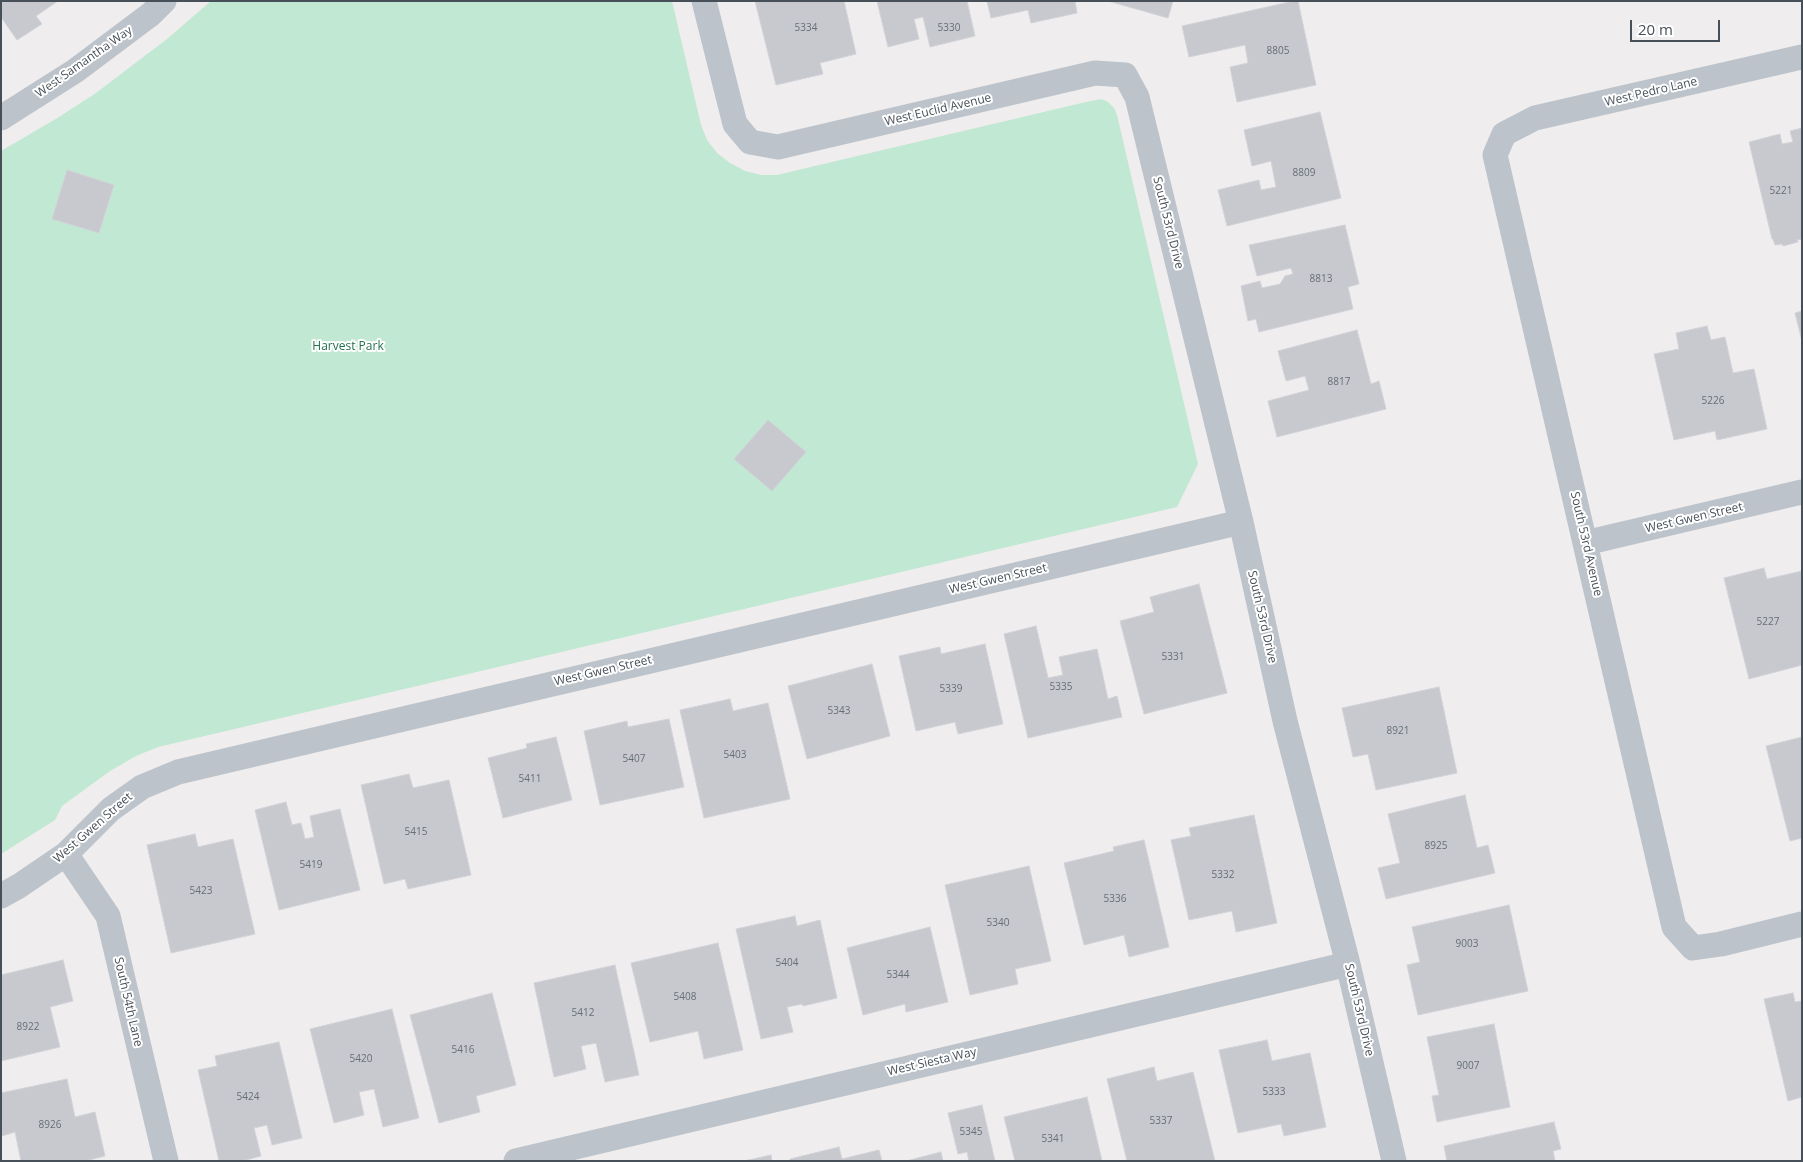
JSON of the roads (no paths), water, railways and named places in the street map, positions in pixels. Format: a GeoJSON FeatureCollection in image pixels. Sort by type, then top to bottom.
{"type":"FeatureCollection","features":[{"type":"Feature","properties":{"kind":"street","name":"West Samantha Way"},"geometry":{"type":"LineString","coordinates":[[1,118],[75,71],[151,14],[164,1]]}},
{"type":"Feature","properties":{"kind":"street","name":"West Euclid Avenue"},"geometry":{"type":"LineString","coordinates":[[704,1],[735,124],[750,142],[778,147],[1095,73],[1125,75]]}},
{"type":"Feature","properties":{"kind":"street","name":"West Pedro Lane"},"geometry":{"type":"LineString","coordinates":[[1504,134],[1535,118],[1802,57]]}},
{"type":"Feature","properties":{"kind":"street","name":"South 53rd Drive"},"geometry":{"type":"LineString","coordinates":[[1125,75],[1137,97],[1241,522],[1286,721],[1348,964],[1394,1161]]}},
{"type":"Feature","properties":{"kind":"street","name":"South 53rd Avenue"},"geometry":{"type":"LineString","coordinates":[[1504,134],[1495,155],[1674,927],[1693,948],[1721,944],[1802,924]]}},
{"type":"Feature","properties":{"kind":"street","name":"West Gwen Street"},"geometry":{"type":"LineString","coordinates":[[1585,543],[1802,492]]}},
{"type":"Feature","properties":{"kind":"street","name":"West Gwen Street"},"geometry":{"type":"LineString","coordinates":[[1,896],[66,854],[111,809],[134,792],[178,772],[1241,522]]}},
{"type":"Feature","properties":{"kind":"street","name":"South 54th Lane"},"geometry":{"type":"LineString","coordinates":[[66,854],[108,916],[166,1161]]}},
{"type":"Feature","properties":{"kind":"street","name":"West Siesta Way"},"geometry":{"type":"LineString","coordinates":[[516,1161],[1348,964]]}},
{"type":"Feature","properties":{"kind":"park label","name":"Harvest Park"},"geometry":{"type":"Point","coordinates":[348,347]}}]}
